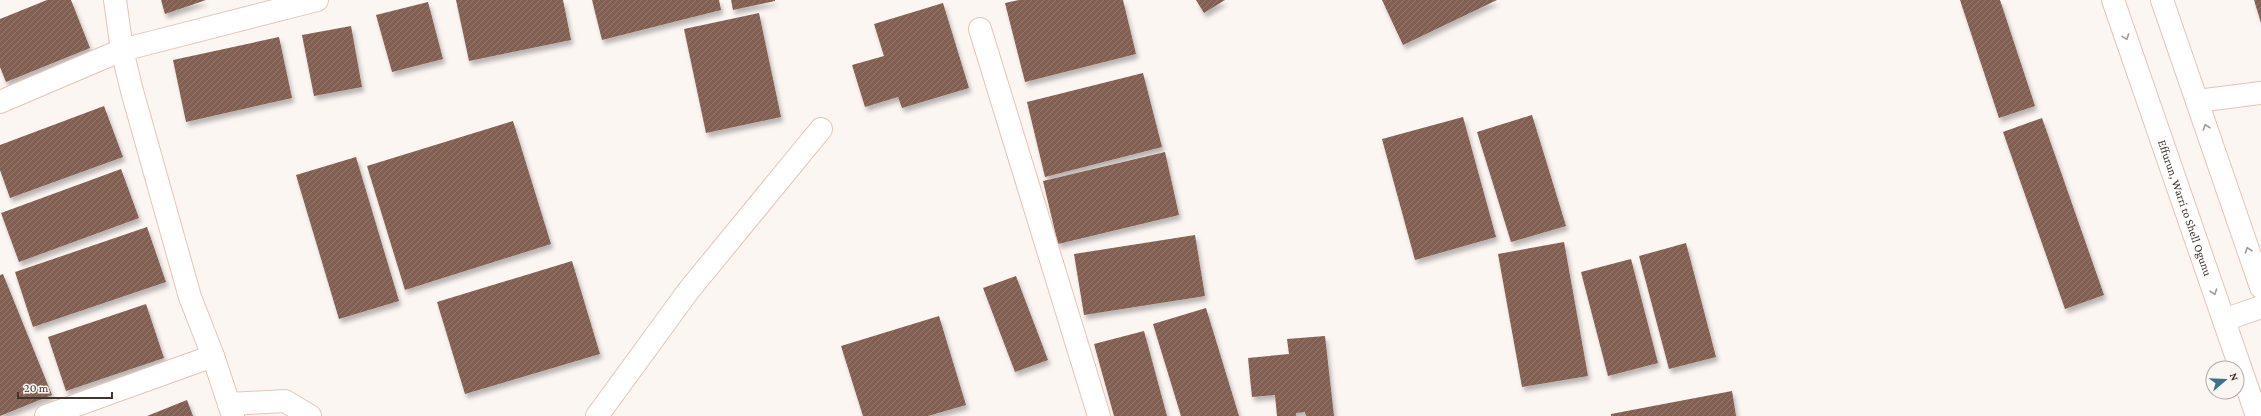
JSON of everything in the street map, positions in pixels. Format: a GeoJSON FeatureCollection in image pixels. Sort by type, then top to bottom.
{"type":"FeatureCollection","features":[{"type":"Feature","properties":{"kind":"street"},"geometry":{"type":"LineString","coordinates":[[115,0],[122,50],[190,297],[213,356],[231,410],[285,401],[310,416]]}},
{"type":"Feature","properties":{"kind":"street"},"geometry":{"type":"LineString","coordinates":[[0,102],[122,50],[317,0]]}},
{"type":"Feature","properties":{"kind":"street","name":"Effurun, Warri to Shell Ogunu"},"geometry":{"type":"LineString","coordinates":[[2113,0],[2257,416]]}},
{"type":"Feature","properties":{"kind":"street"},"geometry":{"type":"LineString","coordinates":[[2162,0],[2261,287]]}},
{"type":"Feature","properties":{"kind":"street"},"geometry":{"type":"LineString","coordinates":[[980,29],[1099,416]]}},
{"type":"Feature","properties":{"kind":"street"},"geometry":{"type":"LineString","coordinates":[[2197,101],[2261,93]]}},
{"type":"Feature","properties":{"kind":"street"},"geometry":{"type":"LineString","coordinates":[[597,416],[689,290],[821,129]]}},
{"type":"Feature","properties":{"kind":"street"},"geometry":{"type":"LineString","coordinates":[[2224,320],[2261,307]]}},
{"type":"Feature","properties":{"kind":"street"},"geometry":{"type":"LineString","coordinates":[[46,416],[213,356]]}},
{"type":"Feature","properties":{"kind":"building"},"geometry":{"type":"Polygon","coordinates":[[[47,0],[71,0],[90,48],[6,82],[0,67],[0,19],[47,0]]]}},
{"type":"Feature","properties":{"kind":"building"},"geometry":{"type":"Polygon","coordinates":[[[161,0],[206,0],[165,14],[161,0]]]}},
{"type":"Feature","properties":{"kind":"building"},"geometry":{"type":"Polygon","coordinates":[[[456,0],[563,0],[571,40],[469,61],[456,0]]]}},
{"type":"Feature","properties":{"kind":"building"},"geometry":{"type":"Polygon","coordinates":[[[592,0],[719,0],[721,10],[602,40],[592,0]]]}},
{"type":"Feature","properties":{"kind":"building"},"geometry":{"type":"Polygon","coordinates":[[[731,0],[775,0],[775,1],[733,10],[731,0]]]}},
{"type":"Feature","properties":{"kind":"building"},"geometry":{"type":"Polygon","coordinates":[[[1019,0],[1123,0],[1136,54],[1025,82],[1005,3],[1019,0]]]}},
{"type":"Feature","properties":{"kind":"building"},"geometry":{"type":"Polygon","coordinates":[[[1196,0],[1225,0],[1204,13],[1196,0]]]}},
{"type":"Feature","properties":{"kind":"building"},"geometry":{"type":"Polygon","coordinates":[[[1382,0],[1497,0],[1403,45],[1382,0]]]}},
{"type":"Feature","properties":{"kind":"building"},"geometry":{"type":"Polygon","coordinates":[[[1960,0],[2000,0],[2035,106],[1999,118],[1960,0]]]}},
{"type":"Feature","properties":{"kind":"building"},"geometry":{"type":"Polygon","coordinates":[[[2254,0],[2261,0],[2261,23],[2254,0]]]}},
{"type":"Feature","properties":{"kind":"building"},"geometry":{"type":"Polygon","coordinates":[[[428,2],[443,59],[392,72],[376,15],[428,2]]]}},
{"type":"Feature","properties":{"kind":"building"},"geometry":{"type":"Polygon","coordinates":[[[943,3],[969,88],[902,108],[898,97],[865,107],[852,65],[884,56],[874,24],[943,3]]]}},
{"type":"Feature","properties":{"kind":"building"},"geometry":{"type":"Polygon","coordinates":[[[759,13],[781,117],[706,133],[684,29],[759,13]]]}},
{"type":"Feature","properties":{"kind":"building"},"geometry":{"type":"Polygon","coordinates":[[[351,26],[362,87],[314,96],[302,35],[351,26]]]}},
{"type":"Feature","properties":{"kind":"building"},"geometry":{"type":"Polygon","coordinates":[[[279,37],[292,98],[186,122],[173,60],[279,37]]]}},
{"type":"Feature","properties":{"kind":"building"},"geometry":{"type":"Polygon","coordinates":[[[1143,73],[1162,147],[1045,177],[1027,102],[1143,73]]]}},
{"type":"Feature","properties":{"kind":"building"},"geometry":{"type":"Polygon","coordinates":[[[104,106],[123,157],[10,198],[0,170],[0,145],[104,106]]]}},
{"type":"Feature","properties":{"kind":"building"},"geometry":{"type":"Polygon","coordinates":[[[1532,115],[1566,226],[1511,242],[1477,132],[1532,115]]]}},
{"type":"Feature","properties":{"kind":"building"},"geometry":{"type":"Polygon","coordinates":[[[1463,117],[1496,237],[1415,260],[1382,139],[1463,117]]]}},
{"type":"Feature","properties":{"kind":"building"},"geometry":{"type":"Polygon","coordinates":[[[2042,118],[2104,295],[2065,309],[2003,132],[2042,118]]]}},
{"type":"Feature","properties":{"kind":"building"},"geometry":{"type":"Polygon","coordinates":[[[513,121],[551,244],[405,290],[367,166],[513,121]]]}},
{"type":"Feature","properties":{"kind":"building"},"geometry":{"type":"Polygon","coordinates":[[[1165,152],[1179,215],[1058,244],[1043,181],[1165,152]]]}},
{"type":"Feature","properties":{"kind":"building"},"geometry":{"type":"Polygon","coordinates":[[[356,157],[399,301],[339,319],[296,175],[356,157]]]}},
{"type":"Feature","properties":{"kind":"building"},"geometry":{"type":"Polygon","coordinates":[[[121,169],[139,218],[19,262],[1,213],[121,169]]]}},
{"type":"Feature","properties":{"kind":"building"},"geometry":{"type":"Polygon","coordinates":[[[147,227],[166,282],[33,327],[15,272],[147,227]]]}},
{"type":"Feature","properties":{"kind":"building"},"geometry":{"type":"Polygon","coordinates":[[[1195,235],[1205,296],[1084,315],[1074,254],[1195,235]]]}},
{"type":"Feature","properties":{"kind":"building"},"geometry":{"type":"Polygon","coordinates":[[[1564,242],[1588,376],[1522,387],[1498,254],[1564,242]]]}},
{"type":"Feature","properties":{"kind":"building"},"geometry":{"type":"Polygon","coordinates":[[[1686,243],[1716,357],[1669,369],[1639,256],[1686,243]]]}},
{"type":"Feature","properties":{"kind":"building"},"geometry":{"type":"Polygon","coordinates":[[[1631,259],[1658,363],[1608,376],[1581,272],[1631,259]]]}},
{"type":"Feature","properties":{"kind":"building"},"geometry":{"type":"Polygon","coordinates":[[[572,261],[600,354],[465,394],[437,302],[572,261]]]}},
{"type":"Feature","properties":{"kind":"building"},"geometry":{"type":"Polygon","coordinates":[[[3,274],[52,395],[0,416],[0,275],[3,274]]]}},
{"type":"Feature","properties":{"kind":"building"},"geometry":{"type":"Polygon","coordinates":[[[1016,276],[1048,360],[1015,372],[983,288],[1016,276]]]}},
{"type":"Feature","properties":{"kind":"building"},"geometry":{"type":"Polygon","coordinates":[[[146,304],[164,358],[66,391],[48,337],[146,304]]]}},
{"type":"Feature","properties":{"kind":"building"},"geometry":{"type":"Polygon","coordinates":[[[1206,308],[1239,416],[1181,416],[1153,324],[1206,308]]]}},
{"type":"Feature","properties":{"kind":"building"},"geometry":{"type":"Polygon","coordinates":[[[939,316],[966,405],[928,416],[863,416],[841,346],[939,316]]]}},
{"type":"Feature","properties":{"kind":"building"},"geometry":{"type":"Polygon","coordinates":[[[1144,331],[1167,416],[1114,416],[1094,344],[1144,331]]]}},
{"type":"Feature","properties":{"kind":"building"},"geometry":{"type":"Polygon","coordinates":[[[1325,336],[1334,416],[1306,416],[1305,412],[1296,413],[1296,416],[1277,416],[1275,395],[1252,397],[1248,358],[1289,354],[1287,339],[1325,336]]]}},
{"type":"Feature","properties":{"kind":"building"},"geometry":{"type":"Polygon","coordinates":[[[1732,391],[1736,416],[1611,416],[1611,414],[1732,391]]]}},
{"type":"Feature","properties":{"kind":"building"},"geometry":{"type":"Polygon","coordinates":[[[187,400],[193,416],[147,416],[187,400]]]}}]}
